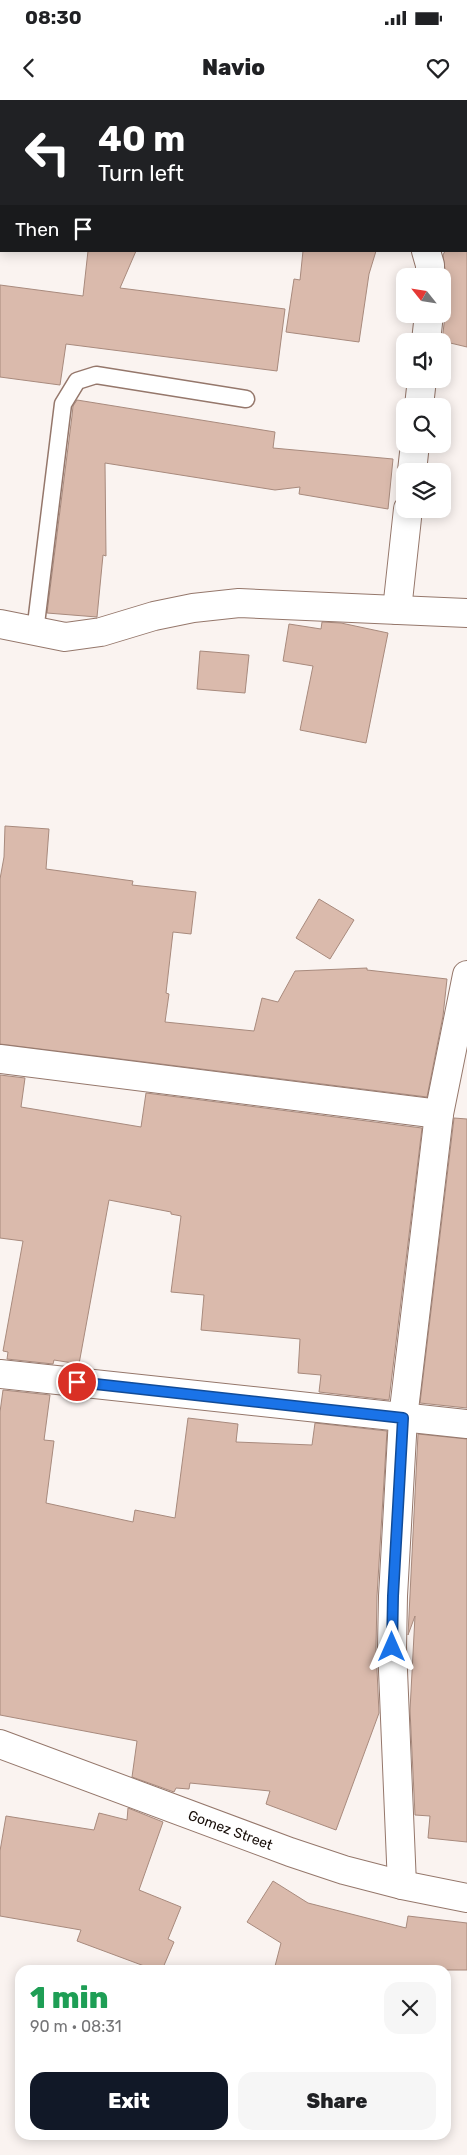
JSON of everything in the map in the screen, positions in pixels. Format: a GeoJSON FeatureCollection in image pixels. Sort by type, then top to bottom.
{"type":"FeatureCollection","features":[{"type":"Feature","properties":{"kind":"street"},"geometry":{"type":"LineString","coordinates":[[426,252],[430,268]]}},
{"type":"Feature","properties":{"kind":"street"},"geometry":{"type":"LineString","coordinates":[[397,610],[407,518]]}},
{"type":"Feature","properties":{"kind":"street"},"geometry":{"type":"LineString","coordinates":[[0,624],[65,637],[101,632],[154,616],[193,608],[239,603],[467,613]]}},
{"type":"Feature","properties":{"kind":"street"},"geometry":{"type":"LineString","coordinates":[[402,1885],[392,1647],[403,1418],[439,1114],[467,975]]}},
{"type":"Feature","properties":{"kind":"street"},"geometry":{"type":"LineString","coordinates":[[0,1059],[439,1114]]}},
{"type":"Feature","properties":{"kind":"street"},"geometry":{"type":"LineString","coordinates":[[0,1374],[467,1424]]}},
{"type":"Feature","properties":{"kind":"street","name":"Gomez Street"},"geometry":{"type":"LineString","coordinates":[[0,1744],[290,1852],[344,1870],[402,1885],[467,1898]]}},
{"type":"Feature","properties":{"kind":"lane"},"geometry":{"type":"LineString","coordinates":[[35,632],[63,404],[76,381],[96,374],[246,399]]}},
{"type":"Feature","properties":{"kind":"building"},"geometry":{"type":"Polygon","coordinates":[[[88,252],[136,252],[120,288],[285,309],[277,371],[66,344],[60,385],[0,377],[0,285],[83,296],[88,252]]]}},
{"type":"Feature","properties":{"kind":"building"},"geometry":{"type":"Polygon","coordinates":[[[303,252],[376,252],[369,274],[359,342],[286,332],[294,279],[300,280],[303,252]]]}},
{"type":"Feature","properties":{"kind":"building"},"geometry":{"type":"Polygon","coordinates":[[[444,252],[467,252],[467,347],[451,343],[451,333],[443,333],[444,323],[451,323],[451,268],[445,268],[443,255],[444,252]]]}},
{"type":"Feature","properties":{"kind":"building"},"geometry":{"type":"Polygon","coordinates":[[[77,400],[275,432],[273,448],[393,459],[388,509],[299,494],[300,487],[275,490],[105,463],[106,556],[103,555],[97,617],[47,613],[73,406],[77,400]]]}},
{"type":"Feature","properties":{"kind":"building"},"geometry":{"type":"Polygon","coordinates":[[[322,622],[341,623],[388,633],[366,743],[300,730],[313,666],[283,661],[289,624],[321,629],[322,622]]]}},
{"type":"Feature","properties":{"kind":"building"},"geometry":{"type":"Polygon","coordinates":[[[200,651],[249,655],[245,693],[197,689],[200,651]]]}},
{"type":"Feature","properties":{"kind":"building"},"geometry":{"type":"Polygon","coordinates":[[[5,826],[49,829],[46,869],[133,881],[132,885],[196,892],[191,934],[173,932],[166,993],[169,994],[165,1022],[254,1031],[262,998],[278,1002],[295,971],[367,968],[367,970],[447,979],[443,1016],[427,1097],[0,1044],[0,879],[4,857],[5,826]]]}},
{"type":"Feature","properties":{"kind":"building"},"geometry":{"type":"Polygon","coordinates":[[[319,899],[354,920],[330,959],[296,938],[319,899]]]}},
{"type":"Feature","properties":{"kind":"building"},"geometry":{"type":"Polygon","coordinates":[[[0,1075],[25,1078],[21,1107],[141,1127],[146,1093],[422,1128],[389,1400],[319,1392],[321,1375],[298,1373],[300,1339],[201,1330],[204,1295],[171,1292],[181,1216],[171,1214],[171,1212],[109,1200],[79,1364],[54,1360],[53,1364],[7,1359],[8,1352],[3,1351],[23,1241],[0,1238],[0,1075]]]}},
{"type":"Feature","properties":{"kind":"building"},"geometry":{"type":"Polygon","coordinates":[[[454,1118],[467,1119],[467,1408],[420,1403],[454,1118]]]}},
{"type":"Feature","properties":{"kind":"building"},"geometry":{"type":"Polygon","coordinates":[[[3,1390],[50,1395],[44,1440],[54,1441],[46,1503],[133,1522],[135,1510],[175,1518],[188,1418],[238,1424],[236,1442],[312,1445],[315,1423],[387,1431],[377,1596],[376,1648],[379,1713],[336,1830],[266,1804],[270,1791],[190,1783],[189,1789],[176,1788],[174,1792],[132,1777],[137,1741],[0,1715],[0,1412],[3,1390]]]}},
{"type":"Feature","properties":{"kind":"building"},"geometry":{"type":"Polygon","coordinates":[[[418,1434],[467,1439],[467,1842],[428,1838],[430,1816],[415,1815],[410,1710],[415,1616],[408,1635],[418,1434]]]}},
{"type":"Feature","properties":{"kind":"building"},"geometry":{"type":"Polygon","coordinates":[[[128,1808],[163,1822],[139,1890],[181,1907],[168,1939],[174,1942],[164,1965],[142,1965],[77,1941],[81,1930],[0,1916],[0,1851],[6,1816],[94,1830],[99,1813],[127,1820],[128,1808]]]}},
{"type":"Feature","properties":{"kind":"building"},"geometry":{"type":"Polygon","coordinates":[[[273,1881],[308,1903],[406,1928],[408,1916],[467,1923],[467,1970],[451,1970],[451,1965],[275,1965],[281,1943],[247,1922],[273,1881]]]}},
{"type":"Feature","properties":{"kind":"route"},"geometry":{"type":"LineString","coordinates":[[77,1382],[403,1418],[392,1647]]}}]}
